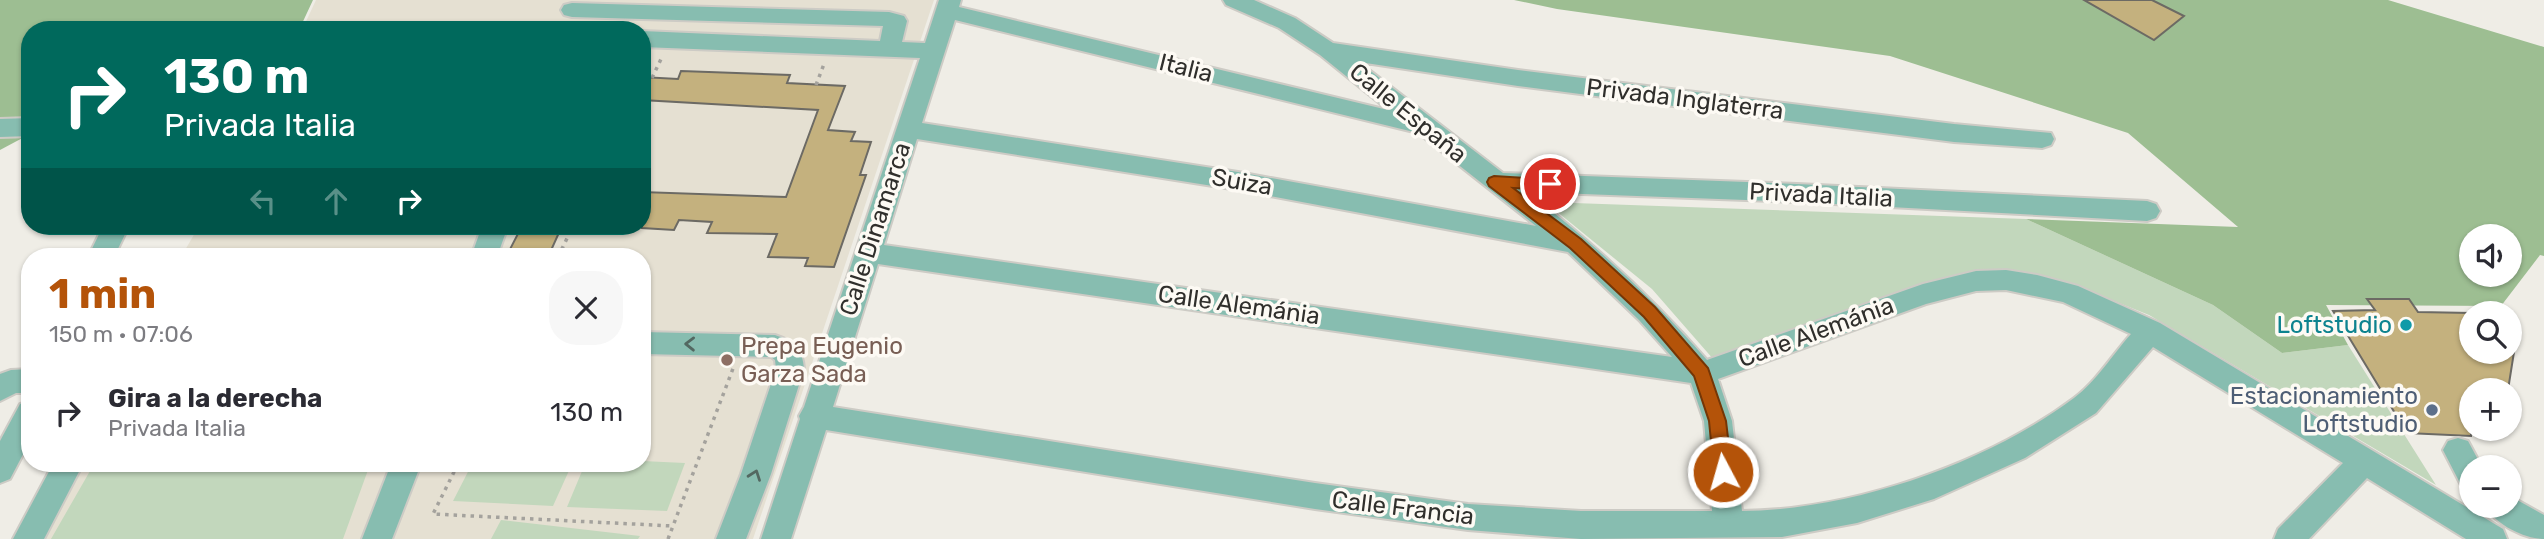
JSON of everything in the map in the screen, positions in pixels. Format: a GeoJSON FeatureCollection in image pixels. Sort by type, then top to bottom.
{"type":"FeatureCollection","features":[{"type":"Feature","properties":{"kind":"street","name":"Calle España"},"geometry":{"type":"LineString","coordinates":[[1234,0],[1287,23],[1328,50],[1575,243],[1649,312],[1702,373],[1718,421],[1730,531]]}},
{"type":"Feature","properties":{"kind":"street","name":"Calle Dinamarca"},"geometry":{"type":"LineString","coordinates":[[776,539],[813,416],[948,5]]}},
{"type":"Feature","properties":{"kind":"street","name":"Italia"},"geometry":{"type":"LineString","coordinates":[[948,5],[1425,127]]}},
{"type":"Feature","properties":{"kind":"street"},"geometry":{"type":"LineString","coordinates":[[576,12],[889,19],[896,21],[897,25],[889,49]]}},
{"type":"Feature","properties":{"kind":"street"},"geometry":{"type":"LineString","coordinates":[[651,39],[933,51]]}},
{"type":"Feature","properties":{"kind":"street","name":"Privada Inglaterra"},"geometry":{"type":"LineString","coordinates":[[1328,50],[1518,78],[1954,133],[2042,139]]}},
{"type":"Feature","properties":{"kind":"street"},"geometry":{"type":"LineString","coordinates":[[0,128],[21,127]]}},
{"type":"Feature","properties":{"kind":"street","name":"Suiza"},"geometry":{"type":"LineString","coordinates":[[908,129],[1238,181],[1575,243]]}},
{"type":"Feature","properties":{"kind":"street","name":"Privada Italia"},"geometry":{"type":"LineString","coordinates":[[1494,182],[1797,193],[2147,211]]}},
{"type":"Feature","properties":{"kind":"street","name":"Calle Alemánia"},"geometry":{"type":"LineString","coordinates":[[868,253],[1702,373],[1923,294],[1976,281],[2006,280],[2069,293],[2150,331],[2492,539]]}},
{"type":"Feature","properties":{"kind":"street","name":"Calle Francia"},"geometry":{"type":"LineString","coordinates":[[813,416],[1315,496],[1468,517],[1730,531],[1857,510],[1934,486],[2015,449],[2086,405],[2150,331]]}},
{"type":"Feature","properties":{"kind":"street"},"geometry":{"type":"LineString","coordinates":[[0,389],[11,383],[21,382]]}},
{"type":"Feature","properties":{"kind":"street"},"geometry":{"type":"LineString","coordinates":[[3,457],[21,427]]}},
{"type":"Feature","properties":{"kind":"street"},"geometry":{"type":"LineString","coordinates":[[2289,539],[2365,460]]}},
{"type":"Feature","properties":{"kind":"lane"},"geometry":{"type":"LineString","coordinates":[[651,343],[775,346],[786,351],[790,358],[790,369],[756,474],[731,539]]}},
{"type":"Feature","properties":{"kind":"lane"},"geometry":{"type":"LineString","coordinates":[[28,539],[64,472]]}},
{"type":"Feature","properties":{"kind":"lane"},"geometry":{"type":"LineString","coordinates":[[377,539],[403,472]]}},
{"type":"Feature","properties":{"kind":"path"},"geometry":{"type":"LineString","coordinates":[[668,539],[715,421],[741,345]]}},
{"type":"Feature","properties":{"kind":"path"},"geometry":{"type":"LineString","coordinates":[[454,472],[433,514],[673,526]]}},
{"type":"Feature","properties":{"kind":"shaded area","name":"Prepa Eugenio Garza Sada"},"geometry":{"type":"Polygon","coordinates":[[[316,0],[934,0],[753,539],[38,539],[73,472],[651,472],[651,248],[186,248],[194,235],[651,235],[651,21],[306,21],[316,0]]]}},
{"type":"Feature","properties":{"kind":"green space"},"geometry":{"type":"Polygon","coordinates":[[[0,0],[313,0],[303,21],[21,21],[21,139],[0,150],[0,0]]]}},
{"type":"Feature","properties":{"kind":"green space"},"geometry":{"type":"Polygon","coordinates":[[[1514,0],[2388,0],[2544,47],[2544,256],[2540,255],[2522,279],[2522,224],[2459,224],[2459,287],[2516,287],[2505,301],[2459,301],[2459,306],[2326,305],[2348,345],[2282,353],[2213,305],[2026,219],[2238,227],[2128,133],[1890,56],[1557,9],[1514,0]]]}},
{"type":"Feature","properties":{"kind":"green space"},"geometry":{"type":"Polygon","coordinates":[[[1545,202],[2026,219],[2213,305],[2282,353],[2348,345],[2436,485],[2149,315],[2077,286],[2000,272],[1942,279],[1714,360],[1652,289],[1545,202]]]}},
{"type":"Feature","properties":{"kind":"green space"},"geometry":{"type":"Polygon","coordinates":[[[651,461],[685,463],[667,511],[567,507],[582,472],[651,472],[651,461]]]}},
{"type":"Feature","properties":{"kind":"green space"},"geometry":{"type":"Polygon","coordinates":[[[89,472],[367,472],[343,539],[51,539],[89,472]]]}},
{"type":"Feature","properties":{"kind":"green space"},"geometry":{"type":"Polygon","coordinates":[[[468,472],[568,472],[553,506],[453,501],[468,472]]]}},
{"type":"Feature","properties":{"kind":"green space"},"geometry":{"type":"Polygon","coordinates":[[[501,520],[640,536],[638,539],[491,539],[501,520]]]}},
{"type":"Feature","properties":{"kind":"building"},"geometry":{"type":"Polygon","coordinates":[[[2084,0],[2152,0],[2184,16],[2154,40],[2084,0]]]}},
{"type":"Feature","properties":{"kind":"building"},"geometry":{"type":"Polygon","coordinates":[[[681,71],[790,75],[787,83],[845,86],[828,130],[855,132],[851,141],[871,142],[860,175],[866,175],[834,267],[805,266],[808,258],[768,257],[777,234],[707,233],[712,222],[679,220],[674,230],[651,229],[651,192],[786,197],[818,110],[651,101],[651,78],[678,79],[681,71]]]}},
{"type":"Feature","properties":{"kind":"building"},"geometry":{"type":"Polygon","coordinates":[[[517,235],[558,235],[552,248],[511,248],[517,235]]]}},
{"type":"Feature","properties":{"kind":"building"},"geometry":{"type":"Polygon","coordinates":[[[2367,299],[2409,299],[2418,312],[2459,313],[2459,364],[2512,364],[2510,378],[2459,378],[2459,435],[2407,433],[2333,311],[2375,310],[2367,299]]]}},
{"type":"Feature","properties":{"kind":"place","name":"Loftstudio"},"geometry":{"type":"Point","coordinates":[2406,325]}},
{"type":"Feature","properties":{"kind":"place","name":"Prepa Eugenio Garza Sada"},"geometry":{"type":"Point","coordinates":[727,360]}},
{"type":"Feature","properties":{"kind":"place","name":"Estacionamiento Loftstudio"},"geometry":{"type":"Point","coordinates":[2432,410]}},
{"type":"Feature","properties":{"kind":"route"},"geometry":{"type":"LineString","coordinates":[[1550,184],[1494,182],[1575,243],[1649,312],[1702,373],[1718,421],[1723,472]]}}]}
